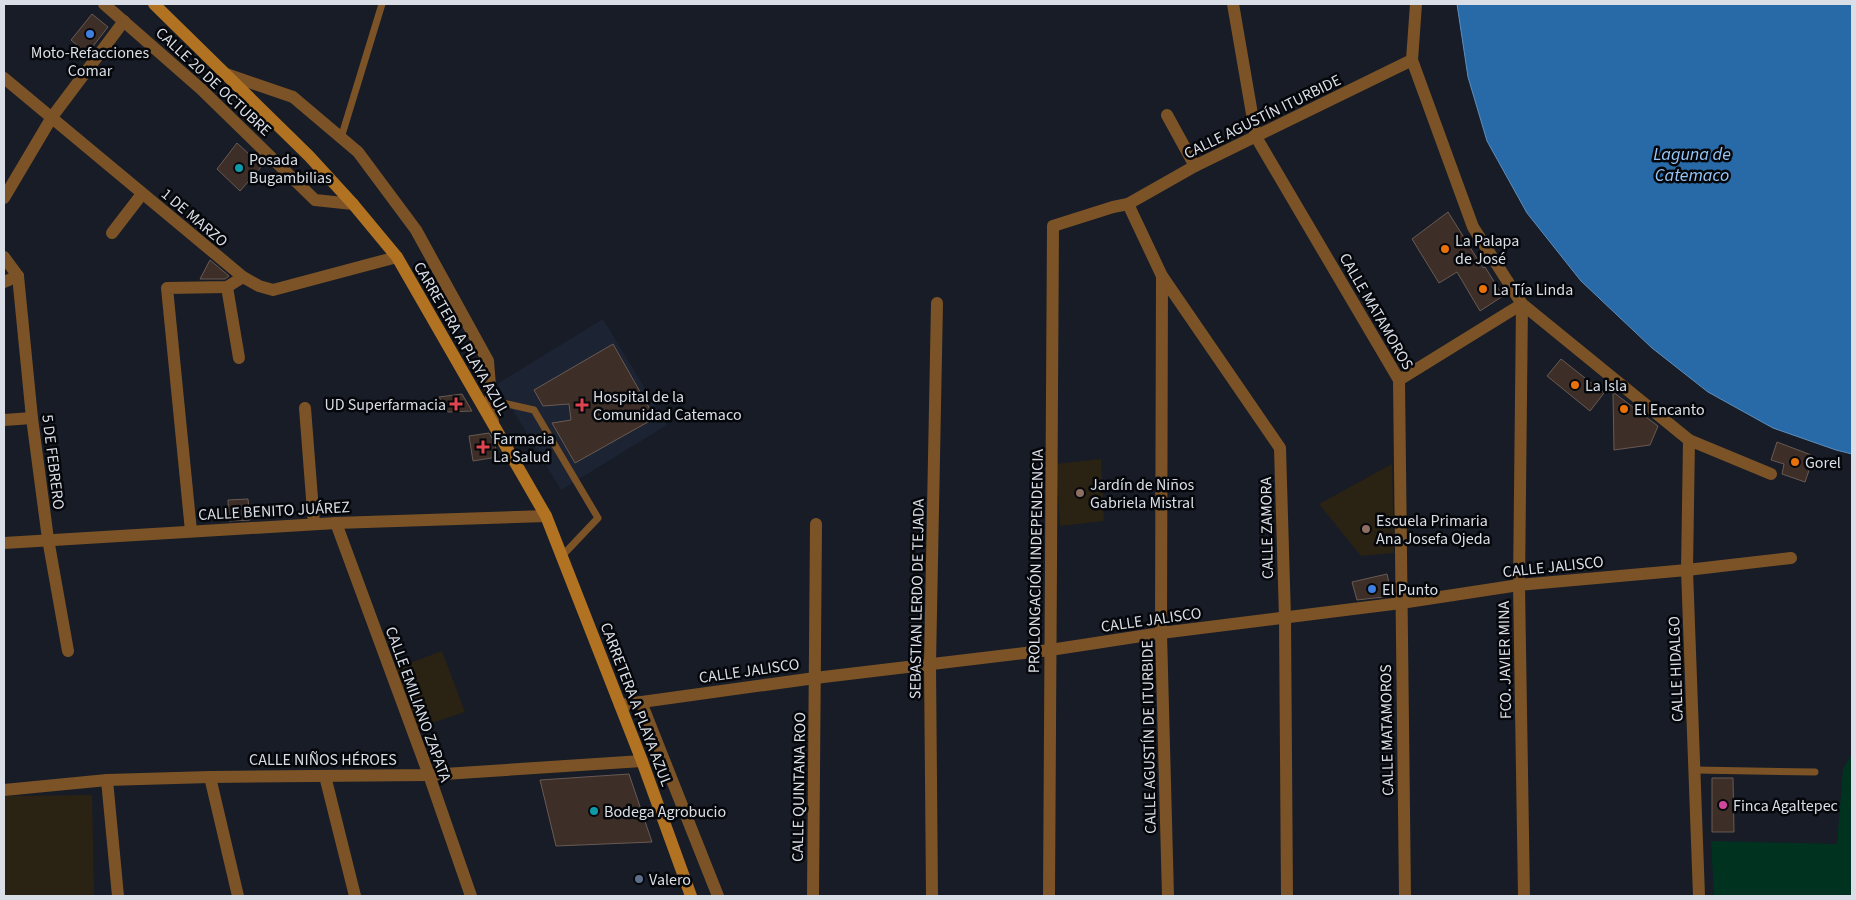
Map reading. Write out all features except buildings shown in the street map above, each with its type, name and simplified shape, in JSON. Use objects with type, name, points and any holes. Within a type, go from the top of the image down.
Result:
[{"type":"main road","name":"CARRETERA A PLAYA AZUL","points":[[154,4],[309,156],[353,204],[397,257],[485,401],[493,424],[546,516],[642,761],[691,896]]},
{"type":"street","name":"CALLE 20 DE OCTUBRE","points":[[104,4],[201,89],[315,200],[353,204]]},
{"type":"street","name":"CALLE MATAMOROS","points":[[1233,4],[1256,137],[1399,380],[1405,896]]},
{"type":"street","points":[[1416,4],[1412,60],[1473,227],[1522,304],[1689,440],[1771,474]]},
{"type":"street","points":[[4,198],[52,117],[124,21]]},
{"type":"street","name":"CALLE AGUSTÍN ITURBIDE","points":[[1053,226],[1113,206],[1128,204],[1195,166],[1412,60]]},
{"type":"street","points":[[226,74],[294,98],[358,152],[416,230],[488,361],[485,401]]},
{"type":"street","name":"1 DE MARZO","points":[[4,78],[243,277],[259,286],[273,290],[397,257]]},
{"type":"street","points":[[1167,115],[1195,166]]},
{"type":"street","points":[[112,233],[142,194]]},
{"type":"street","name":"CALLE ZAMORA","points":[[1128,204],[1162,276],[1280,448],[1285,618],[1287,896]]},
{"type":"street","name":"PROLONGACIÓN INDEPENDENCIA","points":[[1048,896],[1053,226]]},
{"type":"street","points":[[4,257],[18,276],[4,282]]},
{"type":"street","name":"5 DE FEBRERO","points":[[18,276],[32,418],[48,539],[68,651]]},
{"type":"street","name":"CALLE AGUSTÍN DE ITURBIDE","points":[[1162,276],[1161,633],[1168,896]]},
{"type":"street","points":[[191,531],[167,288],[227,287],[243,277]]},
{"type":"street","points":[[227,287],[239,358]]},
{"type":"street","name":"SEBASTIAN LERDO DE TEJADA","points":[[932,896],[930,664],[937,303]]},
{"type":"street","points":[[1399,380],[1522,304]]},
{"type":"street","name":"FCO. JAVIER MINA","points":[[1522,304],[1519,584],[1524,896]]},
{"type":"street","points":[[305,408],[314,524]]},
{"type":"street","points":[[4,420],[32,418]]},
{"type":"street","name":"CALLE HIDALGO","points":[[1689,440],[1687,570],[1699,896]]},
{"type":"street","name":"CALLE BENITO JUÁREZ","points":[[4,543],[314,524],[546,516]]},
{"type":"street","name":"CALLE EMILIANO ZAPATA","points":[[336,523],[429,775],[471,896]]},
{"type":"street","name":"CALLE QUINTANA ROO","points":[[813,896],[816,524]]},
{"type":"street","name":"CALLE JALISCO","points":[[620,705],[815,678],[1050,650],[1161,633],[1401,603],[1519,584],[1687,570],[1791,558]]},
{"type":"street","points":[[641,702],[718,896]]},
{"type":"street","name":"CALLE NIÑOS HÉROES","points":[[4,790],[107,780],[429,775],[642,761]]},
{"type":"street","points":[[325,776],[355,896]]},
{"type":"street","points":[[210,777],[238,896]]},
{"type":"street","points":[[107,780],[118,896]]},
{"type":"lane","points":[[341,138],[382,4]]},
{"type":"lane","points":[[485,401],[534,410],[598,518],[562,556]]},
{"type":"lane","points":[[1694,770],[1815,772]]},
{"type":"shaded area","name":"Hospital de la Comunidad Catemaco","points":[[603,319],[667,425],[561,490],[497,384]]},
{"type":"shaded area","name":"Jardín de Niños Gabriela Mistral","points":[[1101,459],[1104,521],[1060,526],[1056,464]]},
{"type":"shaded area","name":"Escuela Primaria Ana Josefa Ojeda","points":[[1392,464],[1394,553],[1361,556],[1319,504]]},
{"type":"shaded area","points":[[442,651],[465,712],[417,728],[394,669]]},
{"type":"shaded area","points":[[92,795],[94,896],[4,896],[4,796]]},
{"type":"green space","points":[[1852,754],[1852,896],[1714,896],[1711,841],[1837,844],[1843,769]]},
{"type":"water","name":"Laguna de Catemaco","points":[[1457,4],[1852,4],[1852,454],[1773,428],[1708,392],[1652,348],[1581,281],[1527,213],[1487,141],[1468,77]]},
{"type":"place","name":"Moto-Refacciones Comar","points":[[90,34]]},
{"type":"place","name":"Posada Bugambilias","points":[[239,168]]},
{"type":"place","name":"La Palapa de José","points":[[1445,249]]},
{"type":"place","name":"La Tía Linda","points":[[1483,289]]},
{"type":"place","name":"La Isla","points":[[1575,385]]},
{"type":"place","name":"UD Superfarmacia","points":[[456,404]]},
{"type":"place","name":"Hospital de la Comunidad Catemaco","points":[[582,405]]},
{"type":"place","name":"El Encanto","points":[[1624,409]]},
{"type":"place","name":"Farmacia La Salud","points":[[483,447]]},
{"type":"place","name":"Gorel","points":[[1795,462]]},
{"type":"place","name":"Jardín de Niños Gabriela Mistral","points":[[1080,493]]},
{"type":"place","name":"Escuela Primaria Ana Josefa Ojeda","points":[[1366,529]]},
{"type":"place","name":"El Punto","points":[[1372,589]]},
{"type":"place","name":"Finca Agaltepec","points":[[1723,805]]},
{"type":"place","name":"Bodega Agrobucio","points":[[594,811]]},
{"type":"place","name":"Valero","points":[[639,879]]}]
